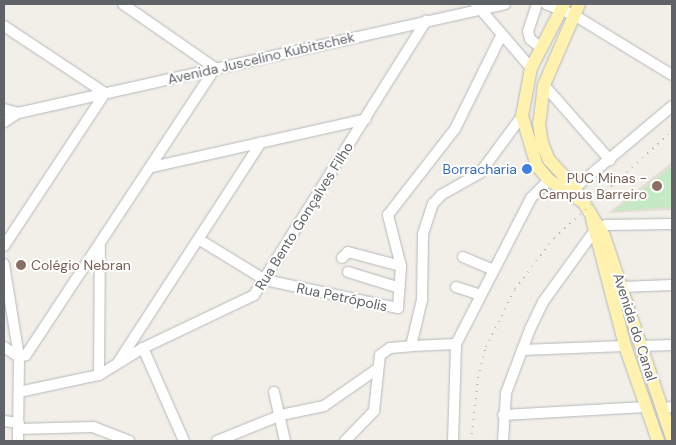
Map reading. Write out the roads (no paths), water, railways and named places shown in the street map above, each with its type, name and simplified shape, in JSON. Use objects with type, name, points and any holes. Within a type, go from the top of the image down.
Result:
[{"type":"main road","points":[[562,6],[531,68],[522,116],[530,151],[549,180],[571,191]]},
{"type":"main road","points":[[571,191],[557,171],[542,143],[539,124],[544,84],[576,9]]},
{"type":"main road","name":"Avenida do Canal","points":[[571,191],[583,202],[622,287],[642,346],[667,408],[672,438]]},
{"type":"main road","name":"Avenida do Canal","points":[[595,227],[625,346],[658,441]]},
{"type":"street","points":[[4,347],[19,357],[26,355],[100,247],[215,68],[124,4]]},
{"type":"street","name":"Avenida Juscelino Kubitschek","points":[[4,122],[18,113],[426,21],[477,6],[504,4]]},
{"type":"street","points":[[537,4],[528,31],[530,39],[540,47]]},
{"type":"street","points":[[546,4],[576,9],[672,75]]},
{"type":"street","points":[[477,6],[501,36],[531,68]]},
{"type":"street","name":"Rua Bento Gonçalves Filho","points":[[19,392],[99,375],[143,348],[254,296],[426,21]]},
{"type":"street","points":[[4,26],[105,93],[4,246]]},
{"type":"street","name":"Rua Petrópolis","points":[[200,240],[264,280],[398,308],[401,266],[388,215],[455,129],[501,36]]},
{"type":"street","points":[[544,84],[610,160]]},
{"type":"street","points":[[571,191],[672,106]]},
{"type":"street","name":"Avenida Juscelino Kubitschek","points":[[4,109],[18,113]]},
{"type":"street","points":[[411,346],[422,300],[423,234],[433,204],[441,195],[480,173],[522,116]]},
{"type":"street","points":[[152,167],[366,119]]},
{"type":"street","points":[[116,366],[200,240],[261,142]]},
{"type":"street","points":[[453,441],[456,344],[531,198],[549,180]]},
{"type":"street","points":[[503,441],[503,415],[522,350],[543,302],[595,227],[672,224]]},
{"type":"street","points":[[99,375],[100,247]]},
{"type":"street","points":[[342,258],[348,252],[401,266]]},
{"type":"street","points":[[463,257],[493,270]]},
{"type":"street","points":[[4,264],[19,357],[18,441]]},
{"type":"street","points":[[348,272],[400,288]]},
{"type":"street","points":[[622,287],[672,285]]},
{"type":"street","points":[[456,287],[481,295]]},
{"type":"street","points":[[344,441],[374,412],[379,388],[377,369],[384,351],[411,346],[456,344]]},
{"type":"street","points":[[642,346],[672,345]]},
{"type":"street","points":[[522,350],[625,346]]},
{"type":"street","points":[[143,348],[184,441]]},
{"type":"street","points":[[217,441],[281,415],[324,406],[377,369]]},
{"type":"street","points":[[274,392],[281,415],[285,441]]},
{"type":"street","points":[[503,415],[646,408]]},
{"type":"street","points":[[4,421],[18,426],[93,428],[128,441]]},
{"type":"railway","points":[[471,441],[478,378],[486,347],[515,289],[554,238],[672,131]]},
{"type":"place","name":"Borracharia","points":[[527,169]]},
{"type":"place","name":"PUC Minas - Campus Barreiro","points":[[657,186]]},
{"type":"place","name":"Colégio Nebran","points":[[21,265]]}]
